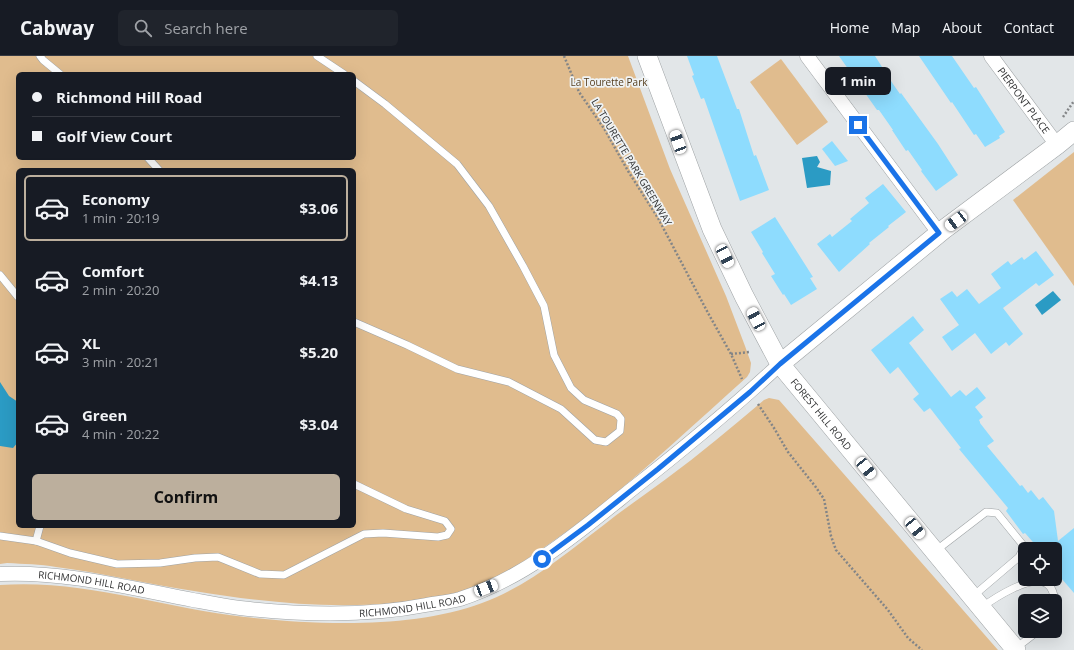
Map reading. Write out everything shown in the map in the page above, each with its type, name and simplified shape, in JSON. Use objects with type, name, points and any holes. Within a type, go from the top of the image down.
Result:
[{"type":"street","name":"FOREST HILL ROAD","points":[[647,56],[712,228],[744,296],[780,364],[1015,649]]},
{"type":"street","points":[[807,56],[939,233]]},
{"type":"street","name":"PIERPONT PLACE","points":[[991,56],[1057,145]]},
{"type":"street","name":"RICHMOND HILL ROAD","points":[[0,574],[39,574],[74,578],[234,607],[275,612],[318,614],[363,613],[412,608],[459,599],[500,583],[542,559],[588,525],[717,421],[780,364],[939,233],[1057,145],[1068,124]]},
{"type":"lane","points":[[40,56],[58,72]]},
{"type":"lane","points":[[317,56],[341,72]]},
{"type":"lane","points":[[356,82],[385,104],[457,164],[462,170],[488,206],[523,266],[544,306],[554,355],[571,388],[584,400],[617,414],[621,419],[620,431],[606,442],[595,440],[562,409],[509,382],[457,370],[407,344],[356,323]]},
{"type":"lane","points":[[150,160],[157,168]]},
{"type":"lane","points":[[0,275],[16,295]]},
{"type":"lane","points":[[0,536],[36,541],[70,553],[117,564],[160,563],[218,556],[260,574],[284,575],[364,534],[383,533],[438,537],[447,535],[451,529],[445,521],[406,509],[356,485]]},
{"type":"lane","points":[[934,552],[986,512],[997,513],[1023,545],[1022,551],[1019,557],[977,602]]},
{"type":"lane","points":[[36,541],[39,528]]},
{"type":"lane","points":[[977,602],[994,598],[1006,591],[1033,582],[1042,582],[1048,585],[1051,588],[1053,594]]},
{"type":"lane","points":[[1015,649],[1029,638]]},
{"type":"path","name":"LA TOURETTE PARK GREENWAY","points":[[564,56],[579,92],[605,130],[628,171],[658,218],[731,354],[744,382]]},
{"type":"path","points":[[1068,124],[1074,101]]},
{"type":"path","points":[[731,354],[750,352]]},
{"type":"path","points":[[760,408],[788,452],[824,499],[831,536],[836,550],[888,610],[908,638],[922,650]]},
{"type":"green space","name":"La Tourette Park","points":[[0,56],[628,56],[670,169],[726,296],[751,363],[750,372],[747,377],[626,485],[575,525],[506,572],[469,590],[427,599],[370,605],[319,605],[269,601],[194,591],[50,566],[7,563],[0,564]]},
{"type":"green space","points":[[781,59],[828,122],[797,145],[750,82]]},
{"type":"green space","points":[[1074,152],[1074,286],[1013,200]]},
{"type":"green space","points":[[769,398],[779,400],[998,650],[0,650],[0,585],[31,584],[62,586],[123,595],[214,613],[303,622],[365,623],[395,621],[455,611],[482,603],[516,588],[546,568],[679,470],[764,400]]},
{"type":"water","points":[[817,156],[820,162],[817,167],[831,171],[830,185],[807,188],[802,158]]},
{"type":"water","points":[[1053,291],[1061,300],[1042,315],[1035,305]]},
{"type":"water","points":[[0,382],[9,396],[16,401],[16,444],[13,448],[0,446]]},
{"type":"building","points":[[687,56],[717,56],[737,109],[739,109],[754,156],[756,155],[769,190],[740,201],[704,98],[701,99],[692,76],[694,75]]},
{"type":"building","points":[[839,56],[875,56],[900,94],[901,93],[938,144],[958,175],[936,191]]},
{"type":"building","points":[[919,56],[952,56],[974,88],[976,87],[1005,132],[999,136],[1000,138],[985,147],[976,134],[974,135]]},
{"type":"building","points":[[832,141],[848,161],[835,166],[822,149]]},
{"type":"building","points":[[883,184],[906,212],[869,243],[870,244],[839,272],[817,244],[830,234],[832,237],[852,221],[850,219],[869,203],[865,198]]},
{"type":"building","points":[[775,217],[813,277],[810,278],[817,289],[791,305],[771,276],[775,274],[751,232]]},
{"type":"building","points":[[1036,251],[1054,275],[1039,286],[1036,283],[1003,308],[1023,334],[1009,346],[1006,342],[991,354],[975,333],[952,351],[942,337],[959,325],[940,299],[952,291],[957,297],[967,289],[979,304],[1001,288],[991,274],[1008,261],[1011,265],[1022,257],[1024,260]]},
{"type":"building","points":[[913,316],[924,330],[909,343],[951,397],[960,390],[966,396],[977,387],[986,398],[975,407],[983,417],[979,420],[994,441],[987,446],[1020,486],[1022,485],[1028,493],[1031,490],[1039,500],[1043,497],[1054,511],[1058,541],[1074,528],[1074,593],[1062,579],[1062,542],[1033,542],[1025,533],[1023,534],[1006,511],[1008,508],[959,449],[961,448],[930,408],[924,412],[913,399],[919,394],[898,367],[890,374],[871,350]]},
{"type":"route","points":[[542,559],[588,525],[717,421],[780,364],[939,233],[858,125]]}]
